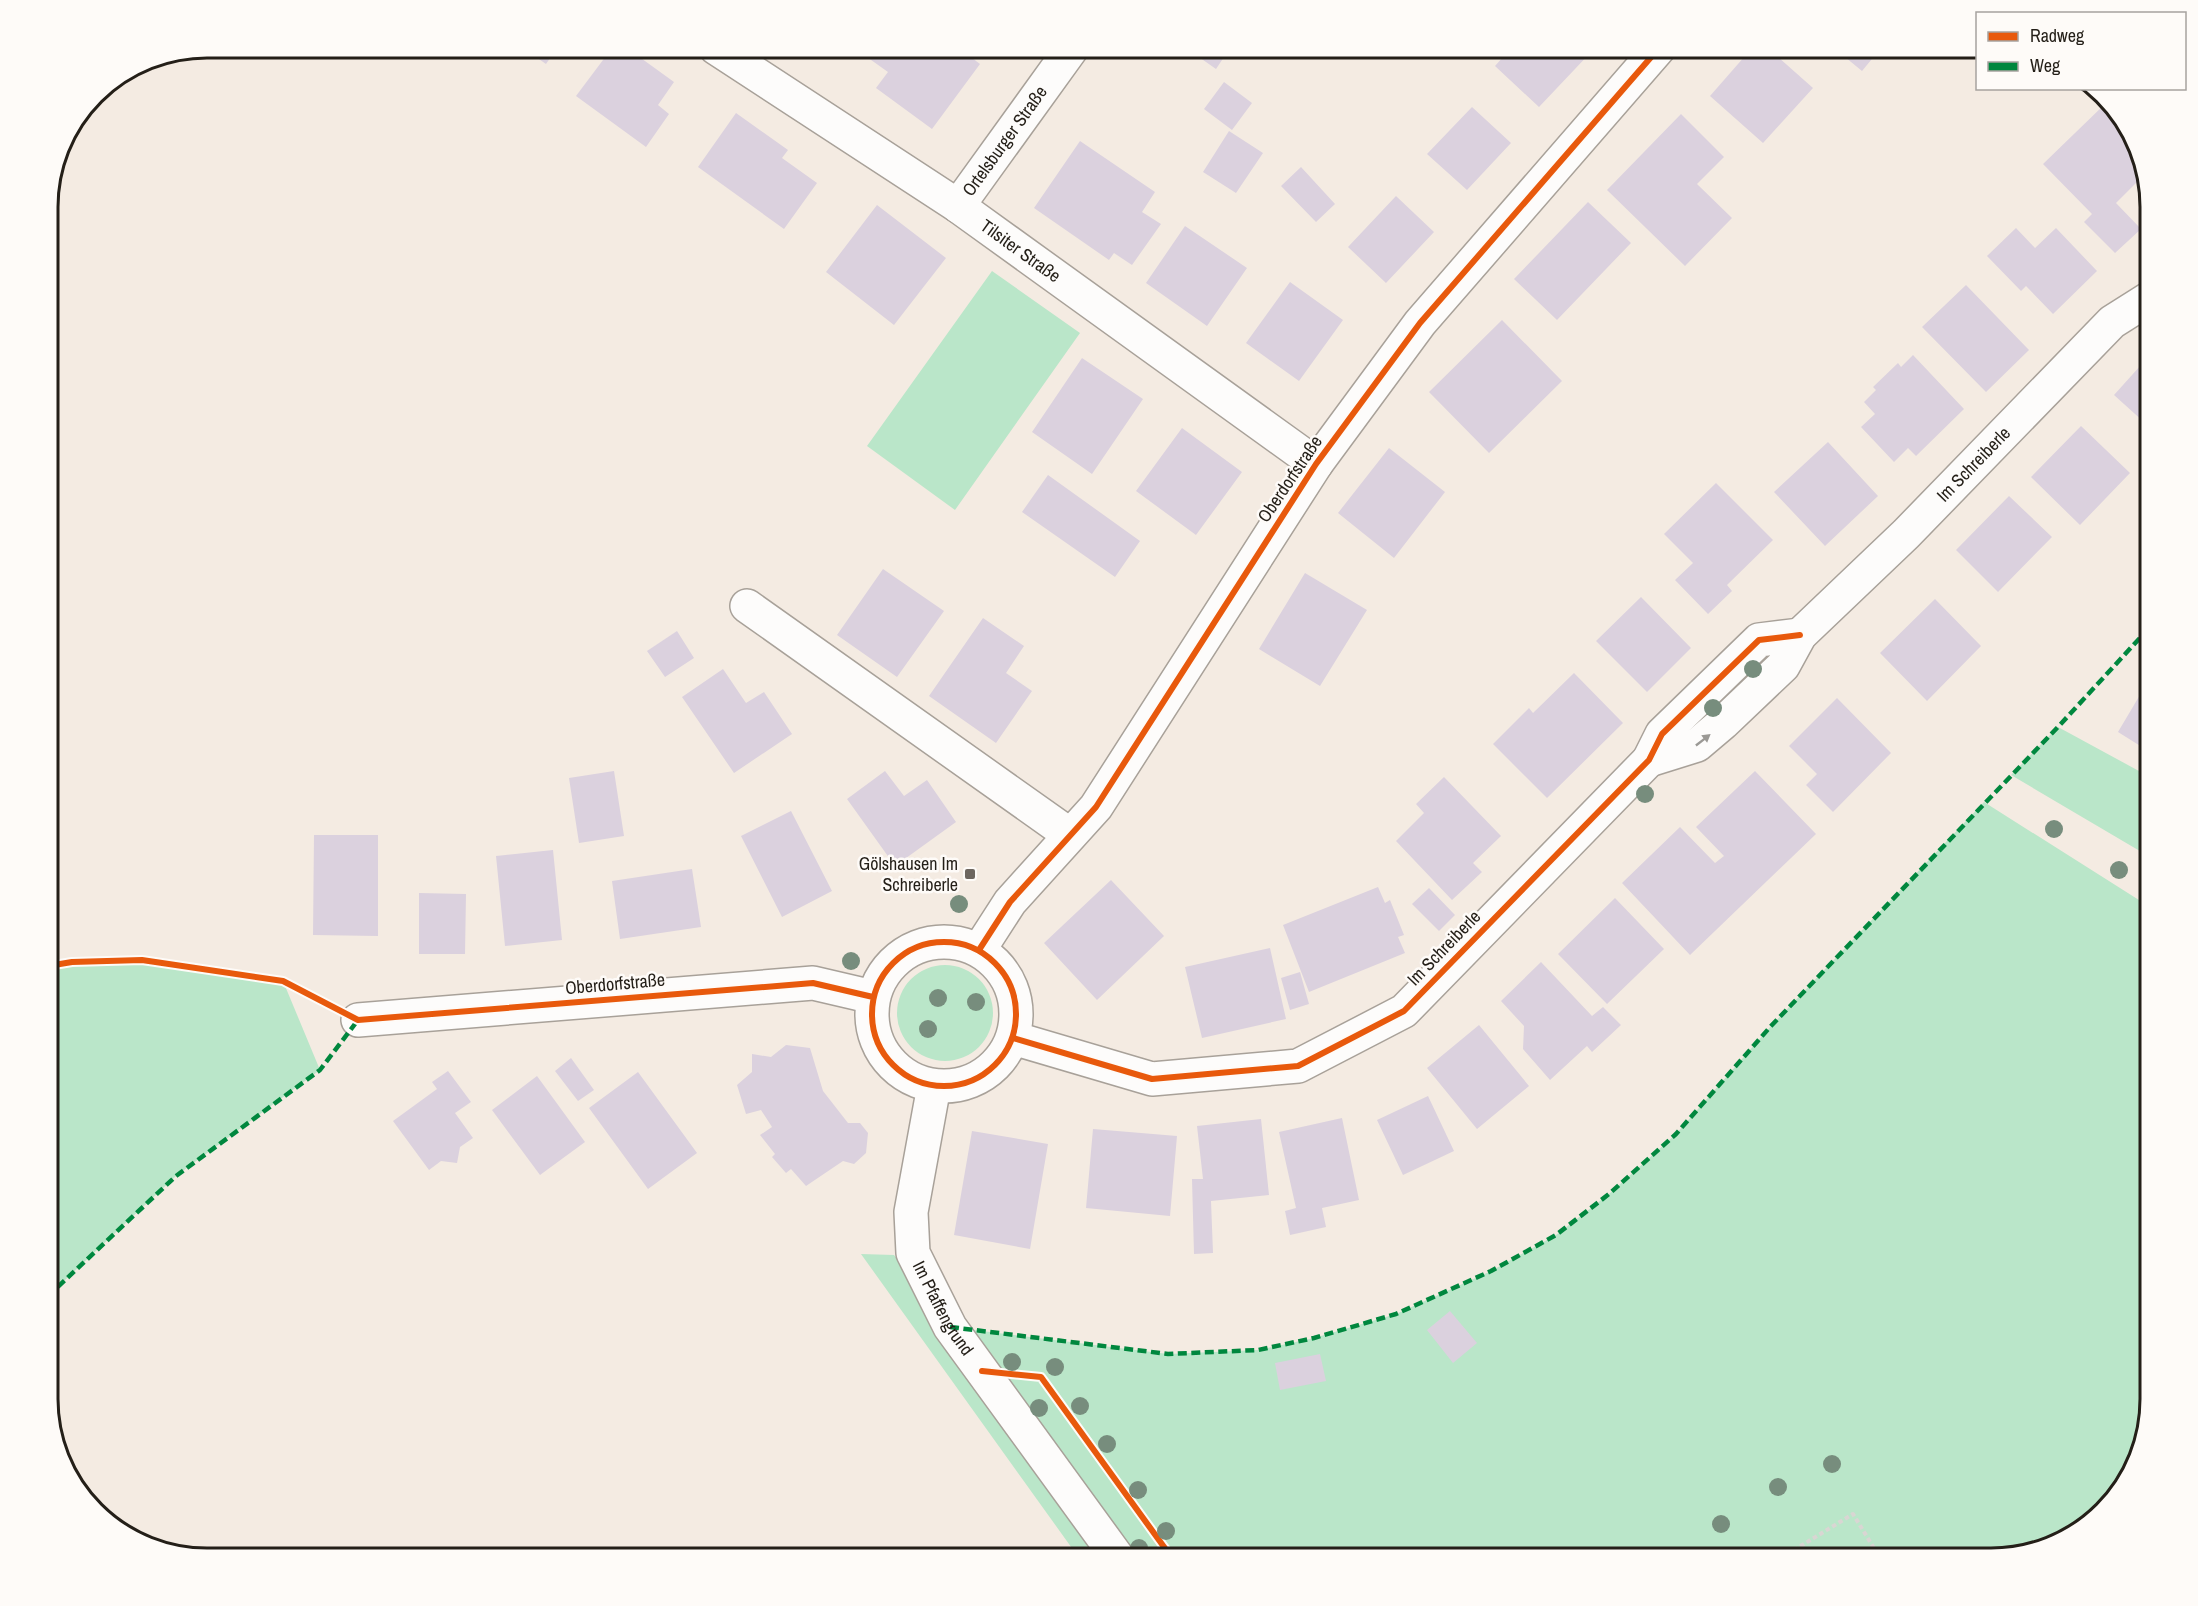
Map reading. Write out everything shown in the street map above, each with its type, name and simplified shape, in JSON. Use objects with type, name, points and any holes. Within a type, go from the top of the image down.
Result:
[{"type":"street","name":"Tilsiter Straße","points":[[731,58],[958,206],[1316,464]]},
{"type":"street","name":"Ortelsburger Straße","points":[[958,206],[1065,58]]},
{"type":"street","name":"Oberdorfstraße","points":[[980,950],[1010,902],[1096,807],[1316,464],[1420,323],[1650,58]]},
{"type":"street","name":"Im Schreiberle","points":[[1013,1038],[1152,1079],[1298,1066],[1404,1011],[1649,760],[1662,734],[1759,640],[1800,635],[1906,534],[2112,322],[2140,304]]},
{"type":"street","points":[[747,606],[1070,835]]},
{"type":"street","points":[[942,941],[961,943],[980,950],[1004,973],[1012,988],[1016,1004],[1017,1022],[1013,1038],[1006,1053],[995,1066],[982,1076],[967,1083],[934,1086],[917,1082],[889,1062],[880,1047],[871,1014],[873,997],[880,979],[891,963],[906,951],[924,944],[942,941]]},
{"type":"street","name":"Oberdorfstraße","points":[[358,1020],[813,983],[873,997]]},
{"type":"street","name":"Im Pfaffengrund","points":[[934,1086],[911,1212],[913,1253],[950,1327],[1111,1548]]},
{"type":"path","points":[[1797,1548],[1853,1514],[1874,1548]]},
{"type":"green space","points":[[992,271],[1080,333],[955,510],[867,446]]},
{"type":"green space","points":[[2058,727],[2140,772],[2140,851],[2011,775]]},
{"type":"green space","points":[[1984,802],[2140,901],[2140,1399],[2137,1428],[2124,1464],[2109,1489],[2081,1517],[2056,1532],[2020,1545],[1991,1548],[1072,1548],[861,1254],[894,1255],[950,1327],[1168,1354],[1258,1350],[1314,1338],[1396,1314],[1491,1271],[1556,1235],[1609,1194],[1676,1134],[1771,1026]]},
{"type":"green space","points":[[142,960],[283,981],[320,1070],[176,1176],[59,1286],[59,964]]},
{"type":"green space","points":[[945,965],[963,969],[979,979],[989,995],[993,1013],[989,1031],[979,1047],[963,1057],[945,1061],[927,1057],[911,1047],[901,1031],[897,1013],[901,995],[911,979],[927,969]]},
{"type":"building","points":[[537,58],[550,58],[546,64]]},
{"type":"building","points":[[604,58],[641,58],[674,82],[658,105],[669,114],[646,147],[576,96]]},
{"type":"building","points":[[868,58],[972,58],[980,64],[932,129],[876,88],[888,72]]},
{"type":"building","points":[[1200,58],[1223,58],[1216,69]]},
{"type":"building","points":[[1502,58],[1585,58],[1539,107],[1495,66]]},
{"type":"building","points":[[1743,58],[1779,58],[1813,88],[1763,143],[1710,96]]},
{"type":"building","points":[[1846,58],[1873,58],[1862,71]]},
{"type":"building","points":[[1224,82],[1252,103],[1232,130],[1204,109]]},
{"type":"building","points":[[1472,107],[1511,143],[1467,190],[1427,154]]},
{"type":"building","points":[[2101,108],[2120,133],[2137,178],[2137,182],[2116,203],[2140,230],[2115,253],[2084,222],[2092,214],[2043,164]]},
{"type":"building","points":[[736,113],[788,150],[782,158],[817,183],[784,229],[698,167]]},
{"type":"building","points":[[1681,114],[1724,157],[1697,184],[1732,218],[1685,266],[1607,190]]},
{"type":"building","points":[[1229,131],[1263,153],[1236,193],[1203,172]]},
{"type":"building","points":[[1080,141],[1155,192],[1142,212],[1161,224],[1132,265],[1114,253],[1109,260],[1034,208]]},
{"type":"building","points":[[1301,167],[1335,204],[1316,222],[1281,186]]},
{"type":"building","points":[[1396,196],[1434,232],[1386,283],[1348,247]]},
{"type":"building","points":[[1588,202],[1631,243],[1557,320],[1514,279]]},
{"type":"building","points":[[877,205],[946,258],[894,325],[826,272]]},
{"type":"building","points":[[1185,226],[1247,268],[1207,326],[1146,283]]},
{"type":"building","points":[[2016,228],[2035,248],[2056,228],[2097,271],[2053,314],[2026,286],[2021,291],[1987,256]]},
{"type":"building","points":[[1290,282],[1343,320],[1299,381],[1246,343]]},
{"type":"building","points":[[1966,285],[2029,350],[1986,392],[1922,327]]},
{"type":"building","points":[[1502,320],[1562,381],[1489,453],[1429,392]]},
{"type":"building","points":[[1913,355],[1964,409],[1916,456],[1908,448],[1894,462],[1861,427],[1875,414],[1864,402],[1876,390],[1873,387],[1898,363],[1901,367]]},
{"type":"building","points":[[1082,358],[1143,399],[1092,474],[1032,432]]},
{"type":"building","points":[[2140,366],[2140,418],[2114,395]]},
{"type":"building","points":[[2081,426],[2130,473],[2080,525],[2031,477]]},
{"type":"building","points":[[1182,428],[1242,472],[1196,535],[1136,491]]},
{"type":"building","points":[[1828,442],[1878,496],[1825,546],[1774,492]]},
{"type":"building","points":[[1389,448],[1445,492],[1394,558],[1338,513]]},
{"type":"building","points":[[1048,475],[1140,541],[1115,577],[1022,512]]},
{"type":"building","points":[[1716,483],[1773,540],[1727,585],[1732,591],[1708,614],[1675,580],[1693,563],[1664,534]]},
{"type":"building","points":[[2009,496],[2052,537],[1998,592],[1956,550]]},
{"type":"building","points":[[883,569],[944,611],[897,677],[837,635]]},
{"type":"building","points":[[1305,573],[1367,610],[1320,686],[1259,649]]},
{"type":"building","points":[[1641,597],[1691,648],[1647,692],[1596,641]]},
{"type":"building","points":[[1935,599],[1981,646],[1927,701],[1880,653]]},
{"type":"building","points":[[983,618],[1024,646],[1006,673],[1032,691],[996,743],[929,696]]},
{"type":"building","points":[[677,631],[694,658],[665,677],[647,651]]},
{"type":"building","points":[[723,669],[746,703],[764,692],[792,734],[734,773],[682,697]]},
{"type":"building","points":[[1574,673],[1623,723],[1547,798],[1493,744],[1529,708],[1533,713]]},
{"type":"building","points":[[2140,695],[2140,746],[2118,732]]},
{"type":"building","points":[[1837,698],[1891,753],[1833,812],[1806,785],[1817,774],[1789,746]]},
{"type":"building","points":[[614,771],[624,836],[579,843],[569,778]]},
{"type":"building","points":[[885,771],[904,796],[927,780],[956,822],[895,866],[847,799]]},
{"type":"building","points":[[1755,771],[1816,834],[1690,955],[1622,883],[1680,827],[1715,863],[1724,856],[1696,827]]},
{"type":"building","points":[[1444,777],[1501,836],[1473,863],[1482,872],[1452,900],[1396,841],[1424,813],[1416,804]]},
{"type":"building","points":[[791,811],[832,891],[782,917],[741,836]]},
{"type":"building","points":[[314,835],[378,835],[378,936],[313,935]]},
{"type":"building","points":[[553,850],[562,940],[505,946],[496,856]]},
{"type":"building","points":[[692,869],[701,927],[620,939],[612,881]]},
{"type":"building","points":[[1111,880],[1164,936],[1097,1000],[1044,943]]},
{"type":"building","points":[[1378,887],[1385,903],[1390,900],[1404,935],[1398,937],[1405,953],[1309,992],[1283,925]]},
{"type":"building","points":[[1429,888],[1455,915],[1439,931],[1412,904]]},
{"type":"building","points":[[419,893],[466,894],[465,954],[419,954]]},
{"type":"building","points":[[1615,898],[1664,949],[1607,1004],[1558,954]]},
{"type":"building","points":[[1270,948],[1286,1019],[1202,1038],[1185,967]]},
{"type":"building","points":[[1541,962],[1592,1016],[1603,1007],[1621,1025],[1592,1052],[1587,1046],[1550,1080],[1523,1049],[1524,1026],[1501,1001]]},
{"type":"building","points":[[1300,972],[1309,1004],[1290,1010],[1281,978]]},
{"type":"building","points":[[1479,1025],[1529,1086],[1477,1129],[1427,1068]]},
{"type":"building","points":[[786,1045],[810,1048],[823,1091],[848,1123],[860,1123],[868,1133],[866,1153],[854,1164],[843,1161],[806,1186],[791,1169],[786,1173],[772,1157],[775,1154],[760,1135],[772,1127],[761,1110],[746,1114],[737,1085],[752,1072],[752,1054],[771,1057]]},
{"type":"building","points":[[571,1058],[594,1090],[578,1101],[555,1071]]},
{"type":"building","points":[[448,1071],[471,1102],[455,1113],[473,1138],[460,1147],[457,1163],[441,1161],[429,1170],[393,1121],[437,1089],[432,1082]]},
{"type":"building","points":[[638,1072],[697,1153],[648,1189],[589,1108]]},
{"type":"building","points":[[537,1076],[585,1142],[540,1175],[492,1110]]},
{"type":"building","points":[[1428,1096],[1454,1151],[1403,1175],[1377,1120]]},
{"type":"building","points":[[1342,1118],[1359,1200],[1322,1208],[1326,1227],[1290,1235],[1285,1211],[1296,1208],[1279,1132]]},
{"type":"building","points":[[1261,1119],[1269,1195],[1211,1201],[1213,1253],[1194,1254],[1192,1179],[1203,1179],[1197,1126]]},
{"type":"building","points":[[1093,1129],[1177,1136],[1170,1216],[1086,1208]]},
{"type":"building","points":[[972,1131],[1048,1144],[1030,1249],[954,1235]]},
{"type":"building","points":[[1450,1311],[1477,1343],[1453,1363],[1427,1330]]},
{"type":"building","points":[[1320,1354],[1326,1381],[1280,1390],[1275,1363]]},
{"type":"marked path","points":[[950,1327],[1168,1354],[1258,1350],[1314,1338],[1396,1314],[1491,1271],[1556,1235],[1609,1194],[1676,1134],[1771,1026],[2058,727],[2140,638]]},
{"type":"marked path","points":[[59,1286],[176,1176],[320,1070],[358,1020],[355,1019]]},
{"type":"cycle path","points":[[979,950],[1010,902],[1096,807],[1316,464],[1420,323],[1650,58]]},
{"type":"cycle path","points":[[1013,1038],[1152,1079],[1298,1066],[1404,1011],[1649,760],[1662,734],[1759,640],[1800,635]]},
{"type":"cycle path","points":[[944,942],[972,947],[995,963],[1011,986],[1016,1014],[1011,1042],[995,1065],[972,1081],[944,1086],[916,1081],[893,1065],[877,1042],[872,1014],[877,986],[893,963],[916,947],[944,942]]},
{"type":"cycle path","points":[[59,964],[142,960],[283,981],[358,1020],[813,983],[873,997]]},
{"type":"cycle path","points":[[982,1371],[1041,1377],[1165,1548]]},
{"type":"place","name":"Gölshausen Im Schreiberle","points":[[970,874]]}]
